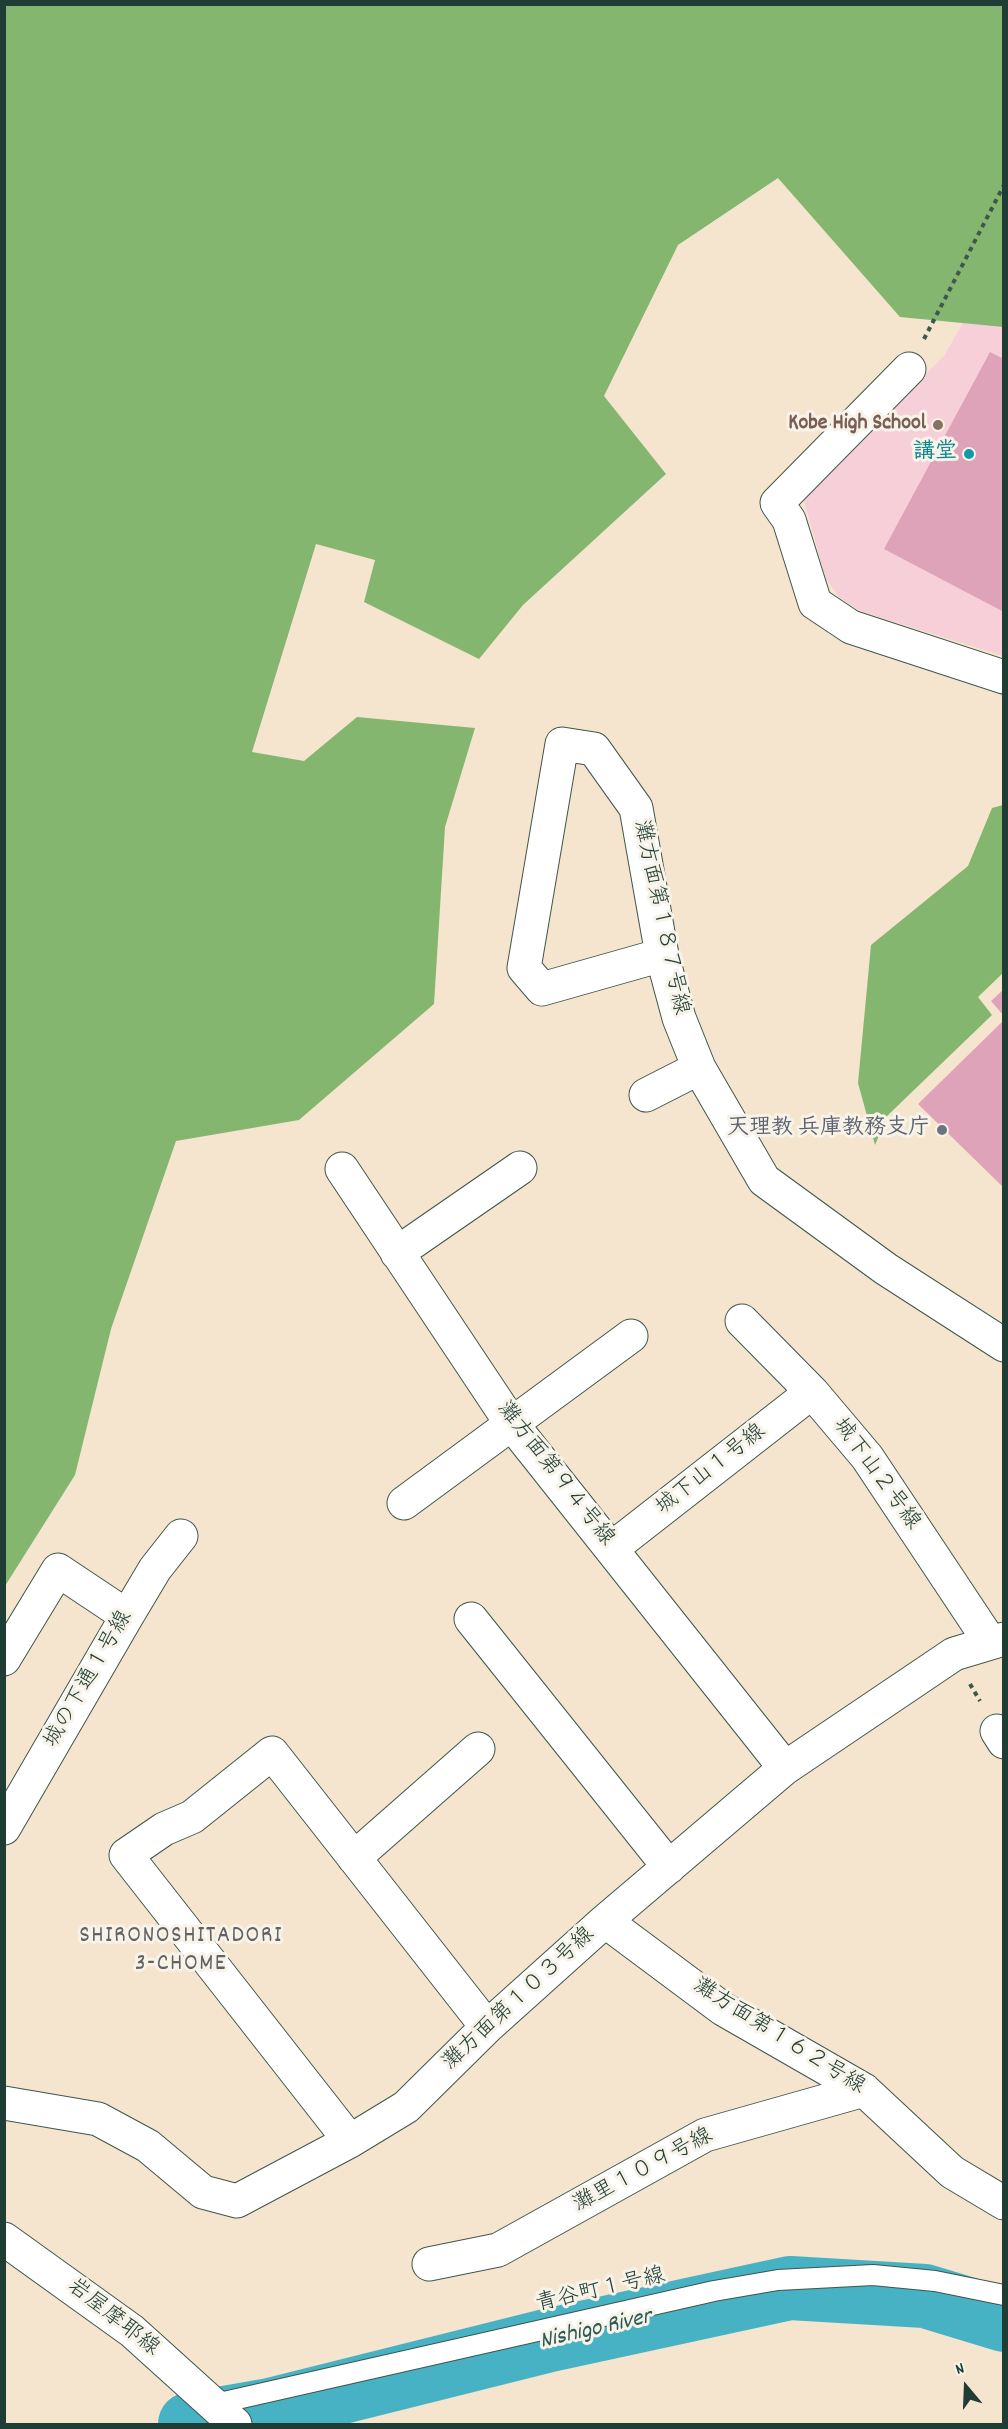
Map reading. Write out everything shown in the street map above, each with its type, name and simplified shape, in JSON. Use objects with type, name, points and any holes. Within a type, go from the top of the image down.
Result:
[{"type":"street","points":[[909,369],[777,503],[789,520],[815,603],[850,627],[1004,676]]},
{"type":"street","name":"灘方面第１８７号線","points":[[662,955],[542,989],[524,968],[562,744],[594,748],[636,808],[662,955],[679,1018],[699,1068],[764,1180],[886,1269],[1004,1346]]},
{"type":"street","points":[[646,1095],[699,1068]]},
{"type":"street","points":[[397,1253],[520,1168]]},
{"type":"street","name":"灘方面第９４号線","points":[[342,1169],[511,1423],[785,1768]]},
{"type":"street","name":"城下山２号線","points":[[742,1321],[812,1392],[867,1457],[997,1641]]},
{"type":"street","points":[[404,1503],[631,1336]]},
{"type":"street","name":"城下山１号線","points":[[611,1549],[812,1392]]},
{"type":"street","name":"城の下通１号線","points":[[4,1828],[155,1569],[181,1536]]},
{"type":"street","points":[[4,1659],[58,1570],[127,1616]]},
{"type":"street","points":[[471,1619],[669,1867]]},
{"type":"street","name":"灘方面第１０３号線","points":[[4,2103],[98,2119],[148,2146],[203,2192],[237,2200],[350,2141],[406,2106],[487,2027],[605,1921],[785,1768],[954,1654],[997,1641]]},
{"type":"street","points":[[354,1858],[478,1749]]},
{"type":"street","points":[[350,2141],[126,1855],[164,1828],[192,1817],[272,1753],[487,2027]]},
{"type":"street","name":"灘方面第１６２号線","points":[[605,1921],[723,2009],[864,2090],[952,2172],[1004,2203]]},
{"type":"street","name":"灘里１０９号線","points":[[429,2264],[498,2250],[705,2135],[864,2090]]},
{"type":"street","name":"岩屋摩耶線","points":[[4,2239],[132,2331],[225,2414]]},
{"type":"lane","name":"青谷町１号線","points":[[225,2414],[714,2291],[778,2280],[813,2276],[873,2275],[935,2281],[1004,2295]]},
{"type":"path","points":[[909,369],[1004,185]]},
{"type":"path","points":[[954,1654],[1000,1737]]},
{"type":"shaded area","name":"Kobe High School","points":[[1003,253],[1003,656],[860,611],[839,597],[826,579],[802,494],[944,356]]},
{"type":"green space","points":[[5,4],[1003,5],[1004,327],[900,317],[778,178],[678,245],[604,396],[666,474],[523,605],[479,659],[364,602],[375,560],[316,544],[252,752],[304,761],[357,717],[475,728],[445,827],[434,1004],[299,1120],[176,1141],[111,1329],[75,1475],[5,1586]]},
{"type":"green space","points":[[1003,805],[1003,973],[978,997],[992,1015],[887,1116],[875,1145],[858,1083],[871,945],[968,866],[992,808]]},
{"type":"building","name":"講堂","points":[[990,352],[1004,359],[1004,612],[884,549]]},
{"type":"building","points":[[1004,989],[1004,1016],[991,1001]]},
{"type":"building","points":[[1004,1020],[1004,1188],[918,1104]]},
{"type":"waterway","name":"Nishigo River","points":[[190,2424],[270,2410],[550,2340],[790,2288],[925,2296],[1004,2320]]},
{"type":"place","name":"Kobe High School","points":[[938,425]]},
{"type":"place","name":"講堂","points":[[969,454]]},
{"type":"place","name":"天理教 兵庫教務支庁","points":[[942,1130]]},
{"type":"district","name":"SHIRONOSHITADORI 3-CHOME","points":[[181,1952]]}]
